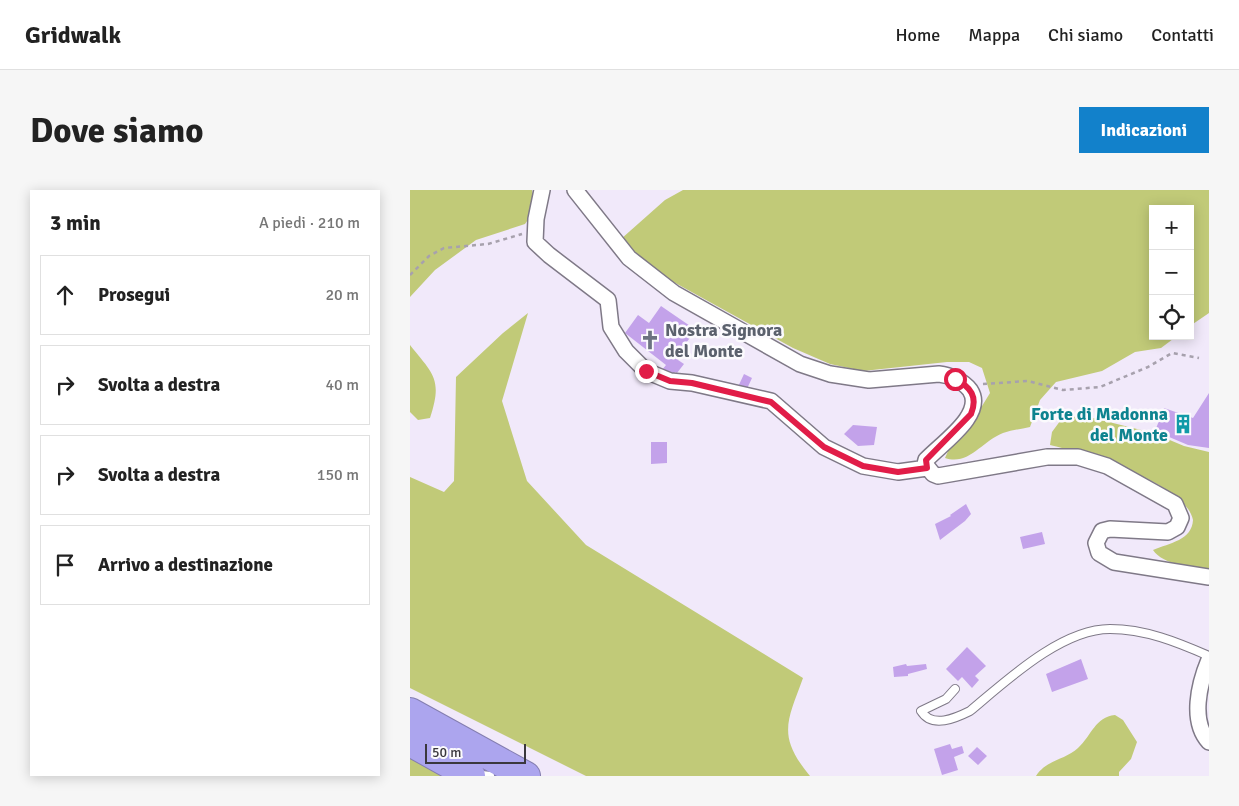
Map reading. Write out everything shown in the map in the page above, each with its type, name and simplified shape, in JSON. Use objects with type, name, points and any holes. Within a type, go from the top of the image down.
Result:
[{"type":"highway","points":[[410,712],[526,776]]},
{"type":"highway","points":[[410,742],[475,775]]},
{"type":"street","points":[[542,190],[535,242],[549,256],[608,300],[611,327],[626,351],[646,371],[670,381],[692,383],[771,402],[824,447],[863,466],[898,472],[927,468],[938,476],[1047,456],[1078,457],[1107,466],[1175,504],[1181,518],[1177,527],[1168,532],[1110,529],[1102,531],[1096,543],[1098,553],[1114,562],[1209,578]]},
{"type":"street","points":[[575,190],[622,250],[636,264],[674,293],[800,364],[830,374],[869,380],[939,374],[948,375],[966,385],[974,396],[975,404],[971,414],[926,460],[927,468]]},
{"type":"street","points":[[1209,660],[1201,680],[1198,705],[1204,736],[1209,742]]},
{"type":"lane","points":[[955,689],[946,699],[921,711],[933,721],[958,717],[970,711],[1040,656],[1075,637],[1093,631],[1110,629],[1151,634],[1209,656]]},
{"type":"path","points":[[410,275],[429,256],[444,248],[488,244],[530,232],[536,226]]},
{"type":"path","points":[[966,385],[1028,381],[1062,390],[1100,387],[1148,367],[1172,353],[1199,358]]},
{"type":"green space","points":[[410,190],[532,190],[532,212],[525,224],[476,240],[435,270],[410,297]]},
{"type":"green space","points":[[683,190],[1209,190],[1209,313],[1194,323],[1194,205],[1149,205],[1149,340],[1172,340],[1161,348],[1135,352],[1102,371],[1056,382],[1040,400],[1030,427],[1003,433],[968,456],[954,460],[945,458],[949,449],[963,437],[990,393],[982,368],[969,362],[947,362],[863,371],[830,364],[793,348],[659,274],[621,239],[665,200]]},
{"type":"green space","points":[[528,313],[502,401],[527,481],[586,545],[803,678],[789,718],[788,729],[793,750],[810,776],[586,776],[410,688],[410,477],[444,492],[454,481],[456,377],[503,333]]},
{"type":"green space","points":[[410,345],[430,371],[435,385],[436,394],[430,418],[418,420],[410,412]]},
{"type":"green space","points":[[1085,416],[1153,433],[1184,446],[1209,452],[1209,570],[1171,562],[1153,550],[1179,540],[1192,527],[1193,520],[1186,506],[1172,494],[1154,482],[1108,462],[1050,445],[1052,432],[1063,417]]},
{"type":"green space","points":[[1115,715],[1123,720],[1137,742],[1131,759],[1119,772],[1119,776],[1036,776],[1050,763],[1078,748],[1094,727],[1103,719]]},
{"type":"green space","points":[[410,756],[448,776],[410,776]]},
{"type":"building","points":[[661,306],[696,330],[679,352],[682,354],[678,360],[684,364],[673,375],[662,370],[666,365],[625,333],[638,315],[649,323]]},
{"type":"building","points":[[744,374],[752,378],[745,393],[737,389]]},
{"type":"building","name":"Forte di Madonna del Monte","points":[[1209,393],[1209,448],[1188,445],[1155,431],[1164,408],[1193,418]]},
{"type":"building","points":[[853,425],[877,427],[874,445],[858,446],[844,434]]},
{"type":"building","points":[[651,442],[667,442],[667,463],[651,464]]},
{"type":"building","points":[[966,504],[971,514],[965,521],[940,540],[935,524],[951,516]]},
{"type":"building","points":[[1042,532],[1045,544],[1023,549],[1020,537]]},
{"type":"building","points":[[967,647],[986,666],[975,676],[979,680],[972,688],[962,677],[958,681],[946,669]]},
{"type":"building","points":[[1081,659],[1088,679],[1052,692],[1046,674]]},
{"type":"building","points":[[906,664],[907,666],[926,664],[927,669],[908,674],[908,676],[894,677],[893,667]]},
{"type":"building","points":[[950,744],[952,749],[962,746],[964,753],[954,757],[958,770],[942,775],[934,749]]},
{"type":"building","points":[[977,747],[987,756],[978,765],[968,756]]},
{"type":"place","name":"Nostra Signora del Monte","points":[[650,340]]},
{"type":"place","name":"Forte di Madonna del Monte","points":[[1183,424]]},
{"type":"route","points":[[646,371],[670,381],[692,383],[771,402],[824,447],[863,466],[898,472],[927,468],[926,460],[971,414],[975,404],[974,396],[966,385],[955,379]]}]
